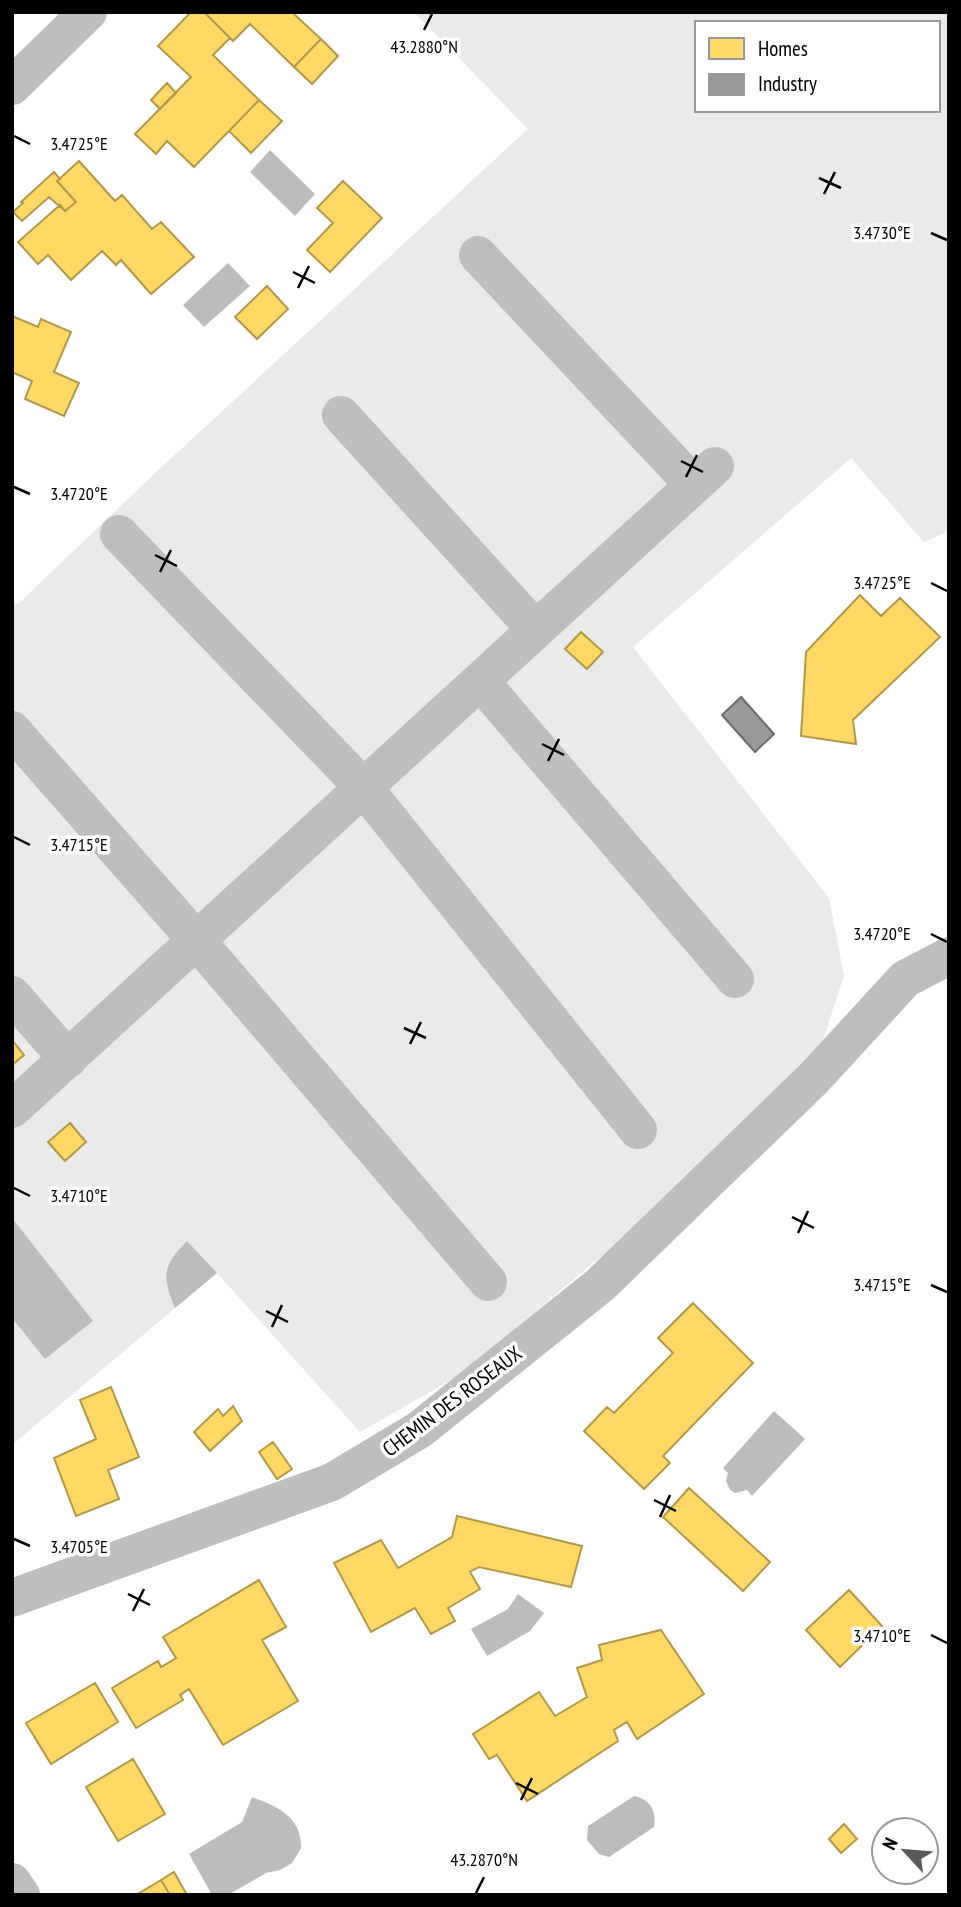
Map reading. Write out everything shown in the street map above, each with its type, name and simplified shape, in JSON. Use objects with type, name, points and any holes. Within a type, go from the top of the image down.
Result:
[{"type":"street","points":[[12,86],[88,12]]},
{"type":"street","points":[[12,1110],[704,476],[478,255]]},
{"type":"street","points":[[341,415],[536,630]]},
{"type":"street","points":[[119,534],[364,788],[638,1130]]},
{"type":"street","points":[[480,681],[735,979]]},
{"type":"street","points":[[12,730],[197,941],[488,1282]]},
{"type":"street","name":"CHEMIN DES ROSEAUX","points":[[12,1598],[332,1482],[419,1430],[600,1285],[814,1078],[905,979],[949,956]]},
{"type":"street","points":[[12,995],[68,1059]]},
{"type":"street","points":[[12,1882],[21,1895]]},
{"type":"shaded area","points":[[414,12],[949,12],[949,531],[924,542],[851,458],[633,647],[829,898],[844,976],[818,1055],[638,1226],[458,1376],[360,1432],[217,1273],[12,1445],[12,602],[18,604],[152,476],[528,129]]},
{"type":"shaded area","points":[[270,150],[315,194],[295,216],[250,172]]},
{"type":"shaded area","points":[[228,263],[250,286],[204,327],[183,305]]},
{"type":"shaded area","points":[[12,1218],[93,1321],[45,1359],[12,1318]]},
{"type":"shaded area","points":[[187,1241],[217,1273],[175,1308],[166,1280],[167,1272],[173,1258]]},
{"type":"shaded area","points":[[774,1411],[805,1439],[752,1496],[747,1490],[735,1493],[730,1490],[726,1481],[728,1473],[723,1468]]},
{"type":"shaded area","points":[[518,1594],[544,1613],[530,1631],[487,1656],[471,1629],[508,1609]]},
{"type":"shaded area","points":[[634,1796],[651,1807],[654,1827],[609,1857],[599,1854],[587,1840],[588,1826]]},
{"type":"shaded area","points":[[252,1797],[279,1809],[293,1821],[300,1837],[301,1848],[292,1863],[280,1870],[266,1873],[228,1895],[212,1895],[189,1854],[242,1822]]},
{"type":"building: Homes","points":[[191,12],[204,12],[230,38],[213,55],[259,100],[194,167],[167,141],[156,154],[135,134],[191,77],[158,46]]},
{"type":"building: Homes","points":[[204,12],[295,12],[294,14],[321,39],[294,67],[250,24],[233,41]]},
{"type":"building: Homes","points":[[321,39],[338,56],[312,84],[294,67]]},
{"type":"building: Homes","points":[[167,83],[176,93],[160,109],[151,100]]},
{"type":"building: Homes","points":[[259,100],[282,121],[251,153],[229,131]]},
{"type":"building: Homes","points":[[79,161],[115,201],[122,195],[152,229],[161,222],[194,257],[151,294],[121,260],[116,265],[102,251],[71,280],[48,255],[38,264],[18,242],[60,205],[65,211],[76,202],[57,181]]},
{"type":"building: Homes","points":[[54,172],[60,179],[57,181],[76,202],[65,211],[49,197],[22,221],[13,212]]},
{"type":"building: Homes","points":[[343,181],[382,218],[330,272],[307,250],[333,223],[317,208]]},
{"type":"building: Homes","points":[[267,286],[288,309],[257,339],[235,317]]},
{"type":"building: Homes","points":[[12,316],[38,327],[41,319],[71,332],[54,372],[79,383],[64,416],[25,399],[32,381],[12,372]]},
{"type":"building: Homes","points":[[860,595],[881,616],[900,598],[940,637],[853,720],[856,744],[801,736],[806,652]]},
{"type":"building: Homes","points":[[581,632],[603,652],[587,669],[565,649]]},
{"type":"building: Homes","points":[[12,1040],[24,1055],[12,1065]]},
{"type":"building: Homes","points":[[70,1123],[86,1142],[65,1161],[48,1142]]},
{"type":"building: Homes","points":[[693,1303],[753,1363],[663,1456],[670,1463],[644,1489],[584,1431],[607,1407],[614,1413],[673,1353],[658,1338]]},
{"type":"building: Homes","points":[[111,1387],[139,1457],[108,1470],[119,1499],[76,1516],[54,1458],[96,1439],[80,1400]]},
{"type":"building: Homes","points":[[233,1406],[242,1421],[210,1451],[194,1432],[218,1409],[223,1416]]},
{"type":"building: Homes","points":[[273,1442],[292,1469],[277,1479],[259,1452]]},
{"type":"building: Homes","points":[[689,1488],[770,1562],[743,1591],[663,1517]]},
{"type":"building: Homes","points":[[457,1516],[582,1546],[571,1587],[479,1567],[470,1572],[480,1589],[448,1608],[455,1621],[431,1634],[415,1608],[371,1632],[334,1563],[381,1540],[398,1568],[452,1537]]},
{"type":"building: Homes","points":[[259,1580],[286,1627],[262,1640],[298,1701],[223,1745],[189,1689],[180,1695],[183,1700],[136,1728],[112,1688],[158,1661],[161,1667],[176,1658],[163,1637]]},
{"type":"building: Homes","points":[[849,1590],[882,1626],[840,1667],[806,1630]]},
{"type":"building: Homes","points":[[661,1630],[704,1694],[637,1739],[627,1722],[614,1730],[618,1741],[527,1801],[497,1755],[489,1759],[473,1734],[539,1692],[555,1716],[587,1697],[577,1668],[602,1660],[599,1645]]},
{"type":"building: Homes","points":[[95,1683],[118,1722],[51,1764],[26,1723]]},
{"type":"building: Homes","points":[[133,1759],[165,1814],[118,1841],[86,1787]]},
{"type":"building: Homes","points":[[844,1824],[857,1839],[841,1853],[829,1839]]},
{"type":"building: Homes","points":[[174,1872],[187,1895],[170,1895],[161,1880]]},
{"type":"building: Homes","points":[[161,1880],[170,1895],[136,1895]]},
{"type":"building: Industry","points":[[741,697],[774,734],[755,752],[722,715]]}]
